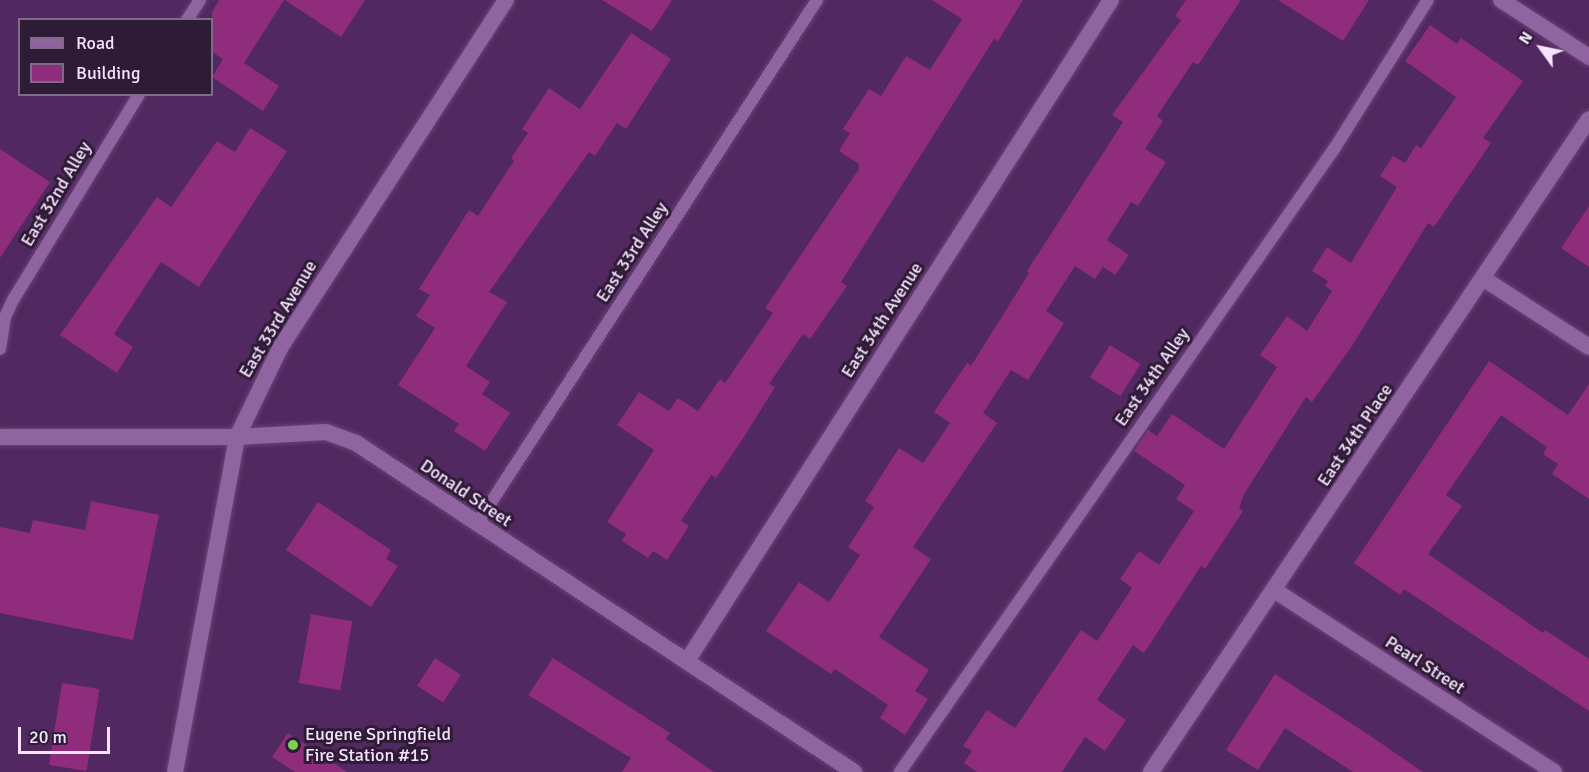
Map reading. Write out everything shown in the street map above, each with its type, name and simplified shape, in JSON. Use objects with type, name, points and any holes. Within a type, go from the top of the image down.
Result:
[{"type":"street","name":"East 33rd Avenue","points":[[175,772],[237,437],[280,348],[506,0]]},
{"type":"street","name":"East 34th Avenue","points":[[687,661],[1111,0]]},
{"type":"street","points":[[1501,0],[1589,57]]},
{"type":"street","name":"East 34th Place","points":[[1151,772],[1484,279],[1589,119]]},
{"type":"street","points":[[1484,279],[1589,347]]},
{"type":"street","name":"Donald Street","points":[[0,437],[237,437],[326,432],[346,439],[854,772]]},
{"type":"street","name":"Pearl Street","points":[[1274,590],[1554,772]]},
{"type":"lane","points":[[188,18],[200,0]]},
{"type":"lane","name":"East 33rd Alley","points":[[477,524],[817,0]]},
{"type":"lane","name":"East 34th Alley","points":[[900,772],[1334,149],[1428,0]]},
{"type":"lane","name":"East 32nd Alley","points":[[0,349],[5,317],[13,300],[138,96]]},
{"type":"building","points":[[219,0],[284,0],[244,63],[279,86],[263,111],[213,78],[223,59],[213,53],[212,12]]},
{"type":"building","points":[[285,0],[365,0],[341,37]]},
{"type":"building","points":[[602,0],[672,0],[652,31]]},
{"type":"building","points":[[932,0],[1023,0],[998,41],[994,39],[841,282],[847,286],[810,339],[803,334],[769,384],[775,387],[742,440],[716,478],[711,475],[681,521],[689,526],[667,560],[653,551],[648,558],[622,541],[626,534],[607,522],[654,450],[617,425],[639,392],[669,411],[678,398],[698,411],[720,379],[725,383],[773,313],[765,308],[859,169],[859,164],[839,151],[850,133],[843,129],[869,89],[881,96],[906,56],[930,70],[962,19]]},
{"type":"building","points":[[1186,0],[1241,0],[1198,65],[1193,62],[1157,116],[1163,121],[1145,149],[1166,162],[1138,206],[1131,202],[1107,240],[1129,255],[1115,275],[1103,267],[1095,279],[1075,266],[1046,311],[1064,323],[1028,380],[1011,370],[983,413],[997,423],[913,547],[931,559],[879,637],[929,670],[915,691],[928,699],[905,735],[880,718],[888,705],[835,669],[831,674],[766,631],[799,582],[829,602],[860,555],[848,547],[874,507],[865,501],[899,448],[923,463],[950,423],[934,412],[967,363],[971,366],[1029,273],[1027,271],[1123,122],[1112,115],[1181,20],[1175,16]]},
{"type":"building","points":[[1278,0],[1369,0],[1343,41]]},
{"type":"building","points":[[1430,25],[1457,44],[1461,38],[1523,81],[1483,138],[1491,143],[1434,227],[1428,223],[1352,346],[1312,402],[1306,397],[1244,494],[1239,508],[1243,511],[1205,569],[1201,566],[1144,653],[1133,645],[1097,700],[1126,720],[1105,751],[1085,737],[1062,772],[977,772],[964,763],[972,751],[963,746],[987,710],[1015,728],[1081,630],[1097,641],[1132,588],[1120,579],[1139,551],[1159,565],[1194,511],[1176,499],[1185,485],[1134,451],[1148,430],[1157,436],[1172,414],[1224,449],[1277,367],[1260,355],[1287,316],[1307,331],[1332,291],[1325,286],[1328,281],[1312,271],[1327,247],[1351,263],[1397,187],[1380,176],[1393,156],[1405,163],[1416,145],[1421,148],[1456,97],[1405,61]]},
{"type":"building","points":[[631,33],[671,59],[626,129],[617,123],[595,156],[589,152],[489,292],[507,302],[466,366],[490,382],[482,394],[510,413],[485,451],[454,431],[459,424],[398,385],[435,328],[416,316],[430,295],[419,289],[469,210],[478,216],[514,161],[511,158],[528,133],[522,129],[549,88],[580,109]]},
{"type":"building","points":[[250,128],[287,151],[199,287],[161,262],[114,334],[133,347],[117,373],[60,335],[157,197],[171,207],[217,141],[235,152]]},
{"type":"building","points":[[0,149],[50,182],[0,258]]},
{"type":"building","points":[[1589,206],[1589,267],[1561,248]]},
{"type":"building","points":[[1110,345],[1141,364],[1120,396],[1090,377]]},
{"type":"building","points":[[1489,361],[1568,415],[1589,384],[1589,499],[1552,474],[1558,464],[1543,454],[1547,447],[1501,415],[1446,495],[1462,506],[1428,554],[1543,633],[1545,630],[1589,659],[1589,711],[1404,589],[1400,595],[1354,563]]},
{"type":"building","points":[[91,501],[159,515],[133,640],[0,613],[0,527],[30,533],[33,520],[85,530]]},
{"type":"building","points":[[318,502],[391,550],[386,559],[398,566],[371,607],[286,550]]},
{"type":"building","points":[[311,614],[352,621],[340,690],[299,683]]},
{"type":"building","points":[[435,658],[461,675],[443,703],[417,686]]},
{"type":"building","points":[[553,658],[670,733],[666,739],[714,772],[622,772],[631,758],[528,695]]},
{"type":"building","points":[[1275,674],[1423,772],[1353,772],[1285,728],[1258,770],[1226,750]]},
{"type":"building","points":[[62,683],[100,689],[87,771],[49,765]]},
{"type":"building","name":"Eugene Springfield Fire Station #15","points":[[288,733],[347,772],[295,772],[272,757]]},
{"type":"place","name":"Eugene Springfield Fire Station #15","points":[[293,745]]}]
